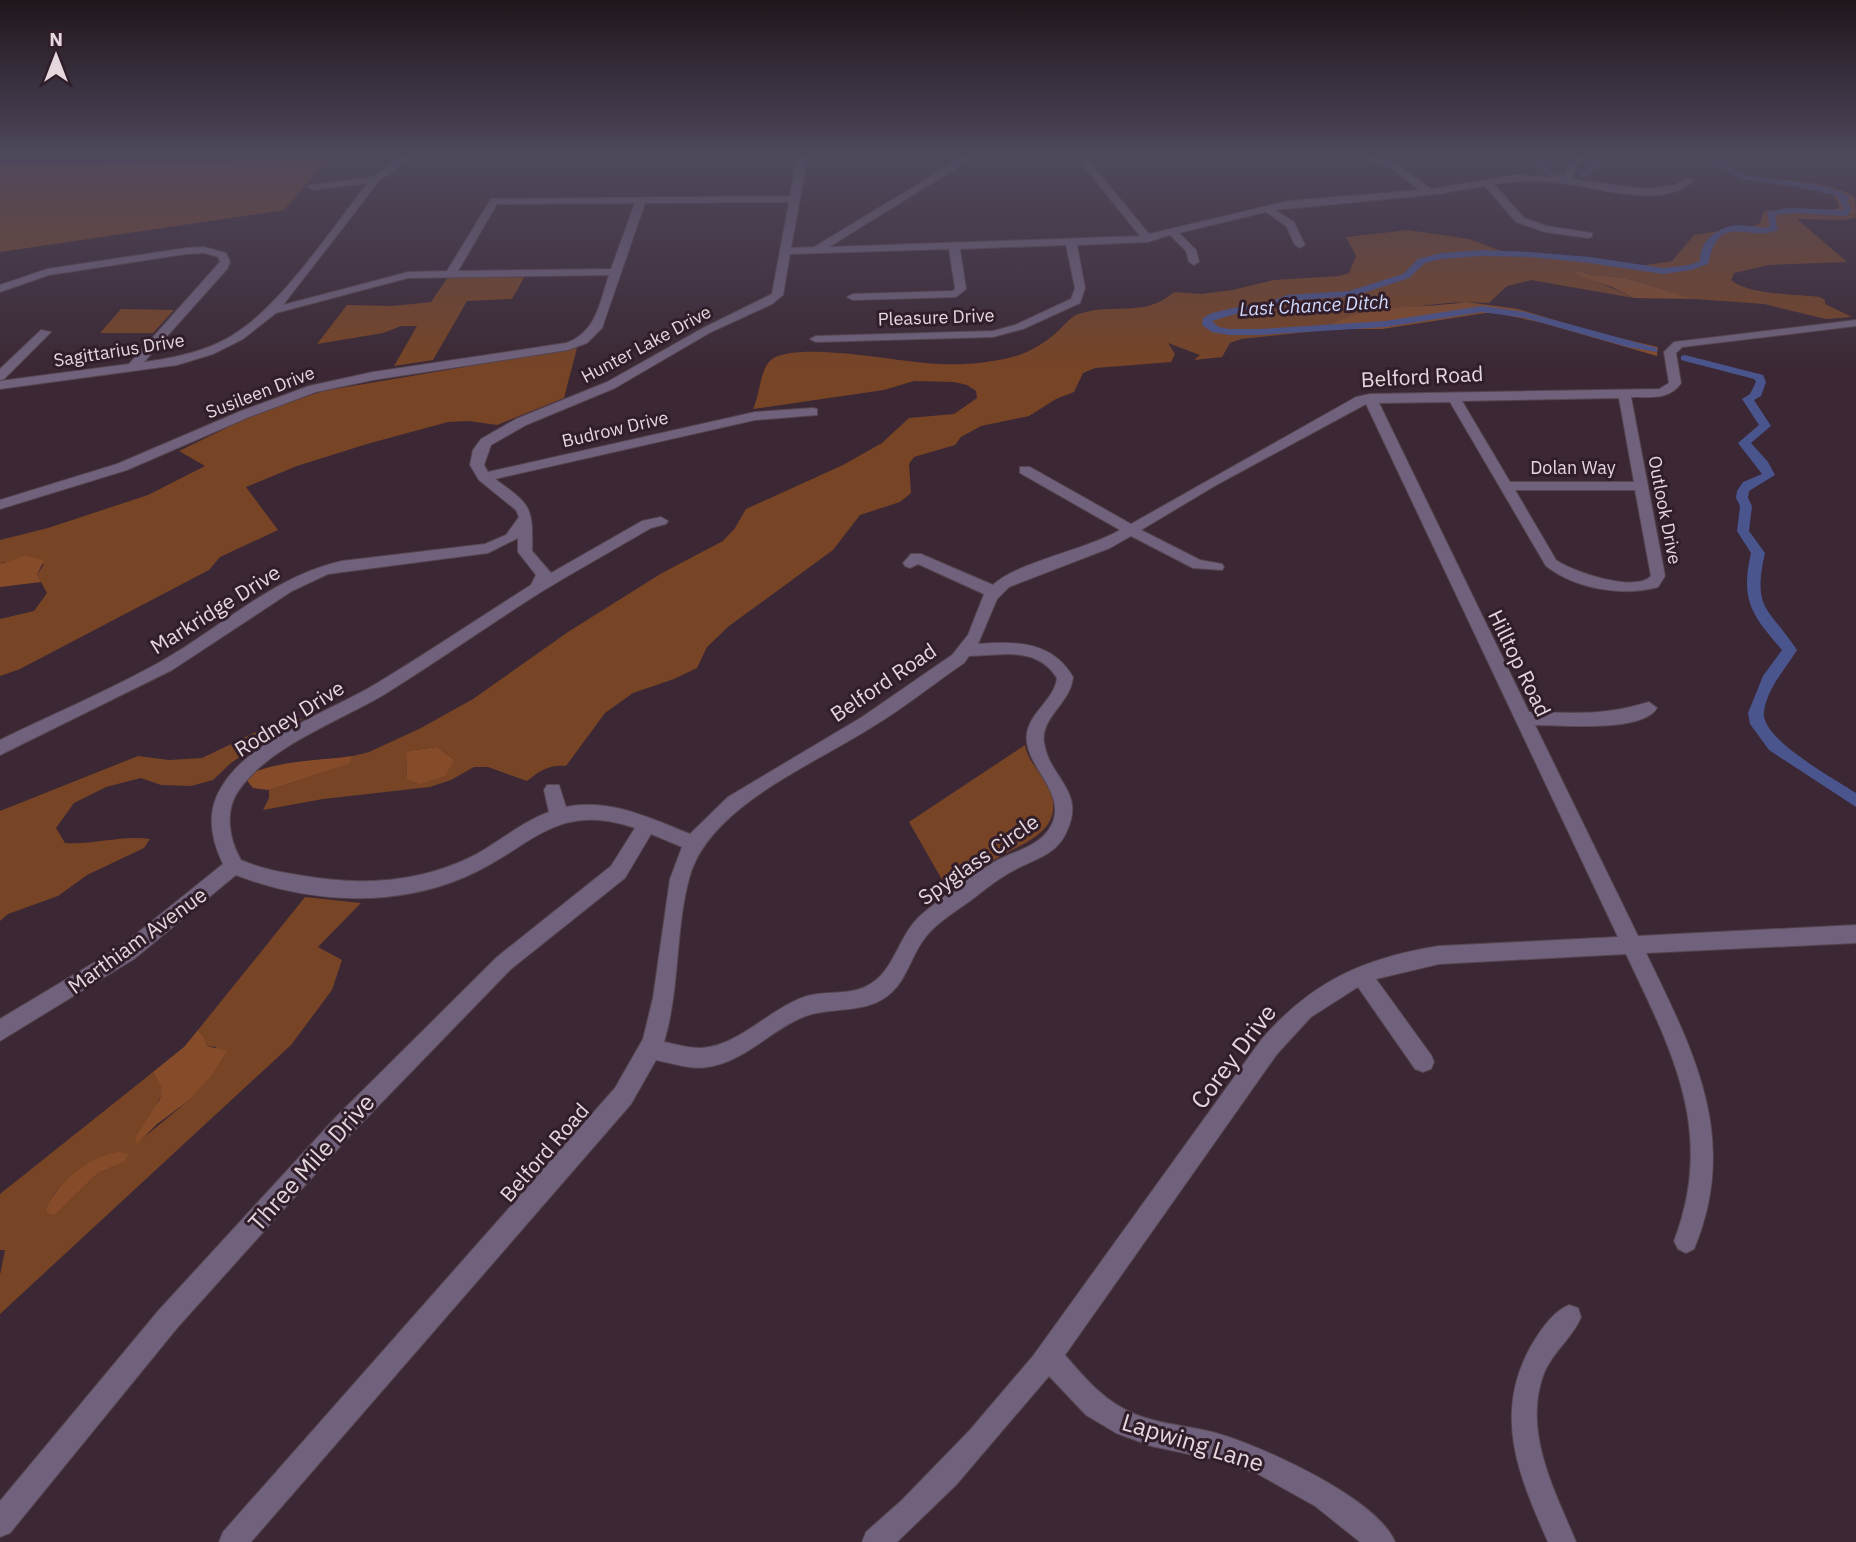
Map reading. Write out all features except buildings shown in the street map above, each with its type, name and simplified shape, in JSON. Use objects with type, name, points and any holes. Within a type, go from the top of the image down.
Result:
[{"type":"street","name":"Sagittarius Drive","points":[[0,385],[173,362],[209,351],[252,329],[272,311],[339,226]]},
{"type":"street","points":[[451,273],[479,226]]},
{"type":"street","points":[[272,311],[393,277],[451,273],[617,272],[633,226]]},
{"type":"street","name":"Hunter Lake Drive","points":[[484,477],[477,465],[477,457],[486,442],[496,434],[611,385],[707,330],[768,302],[779,291],[790,226]]},
{"type":"street","points":[[814,251],[856,226]]},
{"type":"street","points":[[1136,226],[1147,239]]},
{"type":"street","points":[[786,251],[1147,239],[1200,226]]},
{"type":"street","points":[[1291,226],[1300,245]]},
{"type":"street","points":[[1537,226],[1588,235]]},
{"type":"street","points":[[1174,233],[1191,250],[1194,262]]},
{"type":"street","name":"Pleasure Drive","points":[[816,339],[906,334],[982,336],[1019,327],[1076,301],[1080,288],[1071,243]]},
{"type":"street","points":[[853,298],[956,293],[961,289],[954,246]]},
{"type":"street","points":[[0,289],[47,272],[186,251],[212,251],[222,255],[225,258],[223,267],[132,368]]},
{"type":"street","name":"Susileen Drive","points":[[0,505],[121,467],[245,414],[313,389],[373,376],[568,346],[583,341],[596,328],[617,272]]},
{"type":"street","name":"Belford Road","points":[[233,1542],[623,1096],[650,1049],[663,998],[679,879],[693,843],[709,824],[734,802],[875,717],[966,651],[994,592],[1014,577],[1092,551],[1341,408],[1370,398],[1661,393],[1674,386],[1670,352],[1683,343],[1856,323]]},
{"type":"street","points":[[0,376],[45,332]]},
{"type":"street","name":"Outlook Drive","points":[[1454,396],[1546,557],[1556,568],[1577,577],[1639,587],[1653,583],[1658,576],[1624,393]]},
{"type":"street","name":"Hilltop Road","points":[[1370,398],[1682,1050],[1696,1102],[1700,1149],[1700,1186],[1693,1226],[1686,1241]]},
{"type":"street","name":"Budrow Drive","points":[[484,477],[755,416],[813,412]]},
{"type":"street","points":[[1025,470],[1189,562],[1217,567]]},
{"type":"street","points":[[484,477],[518,502],[526,517],[525,552],[544,574],[537,588]]},
{"type":"street","name":"Dolan Way","points":[[1506,486],[1640,486]]},
{"type":"street","name":"Markridge Drive","points":[[0,748],[166,666],[287,587],[308,577],[342,566],[488,548],[511,538],[526,517]]},
{"type":"street","name":"Rodney Drive","points":[[234,866],[222,841],[220,823],[226,796],[244,771],[260,758],[375,691],[537,588],[647,524],[661,521]]},
{"type":"street","name":"Markridge Drive","points":[[466,551],[494,550],[530,559]]},
{"type":"street","points":[[910,563],[916,557],[994,592]]},
{"type":"street","name":"Spyglass Circle","points":[[650,1049],[701,1058],[713,1056],[801,1008],[867,996],[879,991],[889,981],[918,929],[1001,867],[1050,841],[1061,824],[1063,801],[1061,788],[1037,751],[1035,729],[1044,711],[1063,693],[1065,677],[1052,659],[1033,649],[966,651]]},
{"type":"street","points":[[1523,718],[1613,718],[1633,715],[1650,708]]},
{"type":"street","points":[[552,790],[559,816]]},
{"type":"street","points":[[234,866],[264,877],[324,889],[385,891],[450,875],[494,853],[536,826],[577,811],[602,811],[693,843]]},
{"type":"street","name":"Three Mile Drive","points":[[0,1523],[168,1319],[345,1124],[504,963],[603,887],[627,860],[646,826]]},
{"type":"street","name":"Marthiam Avenue","points":[[0,1031],[118,959],[234,866]]},
{"type":"street","name":"Corey Drive","points":[[876,1542],[931,1491],[1074,1325],[1283,1028],[1319,996],[1361,974],[1392,963],[1439,955],[1856,934]]},
{"type":"street","points":[[1361,974],[1423,1062]]},
{"type":"street","points":[[1562,1542],[1531,1464],[1525,1436],[1524,1412],[1532,1365],[1552,1334],[1569,1317]]},
{"type":"street","name":"Lapwing Lane","points":[[1048,1356],[1084,1394],[1117,1420],[1237,1452],[1271,1465],[1332,1502],[1381,1542]]},
{"type":"shaded area","points":[[0,226],[176,226],[0,252]]},
{"type":"shaded area","points":[[1751,226],[1805,226],[1847,262],[1768,265],[1734,273],[1731,280],[1749,289],[1820,297],[1825,300],[1825,304],[1852,317],[1826,319],[1764,304],[1695,299],[1626,278],[1593,275],[1573,269],[1634,298],[1531,280],[1507,286],[1489,303],[1411,307],[1335,323],[1335,329],[1241,339],[1230,343],[1222,357],[1194,360],[1200,355],[1168,343],[1175,354],[1171,362],[1095,368],[1083,373],[1074,392],[1056,399],[1029,416],[981,426],[961,437],[955,445],[914,457],[909,464],[911,493],[900,502],[860,515],[833,550],[729,626],[707,647],[697,668],[633,693],[605,713],[566,766],[545,769],[527,781],[488,767],[474,767],[451,780],[430,787],[323,799],[263,810],[269,798],[269,790],[347,764],[353,756],[369,752],[421,728],[473,699],[568,632],[662,573],[723,541],[735,528],[746,509],[843,465],[882,443],[909,418],[954,414],[977,398],[976,391],[967,385],[914,381],[884,390],[753,409],[767,364],[783,355],[822,352],[947,364],[994,361],[1032,349],[1053,336],[1071,318],[1094,310],[1152,305],[1174,292],[1201,294],[1274,280],[1349,273],[1356,256],[1346,237],[1408,230],[1469,239],[1504,252],[1588,258],[1633,267],[1672,261],[1694,235]],"holes":[[[437,747],[454,760],[407,779],[406,751]]]},
{"type":"shaded area","points":[[1572,269],[1593,275],[1626,278],[1695,299],[1634,298],[1577,275]]},
{"type":"shaded area","points":[[525,276],[512,299],[467,301],[433,360],[394,366],[417,326],[401,326],[383,333],[317,344],[347,305],[393,306],[431,302],[448,277]]},
{"type":"shaded area","points":[[1466,302],[1518,309],[1594,332],[1658,347],[1657,356],[1543,323],[1492,312],[1382,329],[1335,329],[1334,323],[1365,312]]},
{"type":"shaded area","points":[[121,309],[174,310],[153,333],[100,333]]},
{"type":"shaded area","points":[[577,348],[564,398],[497,425],[469,421],[448,422],[367,444],[297,466],[246,487],[278,530],[220,557],[209,570],[20,669],[0,676],[0,619],[34,611],[47,593],[37,575],[44,564],[0,564],[0,540],[48,528],[148,495],[205,466],[179,451],[253,415],[323,391]]},
{"type":"shaded area","points":[[25,556],[44,560],[37,575],[41,582],[0,587],[0,564]]},
{"type":"shaded area","points":[[303,719],[267,738],[231,763],[213,780],[191,786],[161,785],[141,778],[106,787],[74,803],[56,828],[65,843],[150,839],[144,848],[87,875],[58,896],[8,914],[0,921],[0,811],[138,756],[169,760],[202,758],[275,723]]},
{"type":"shaded area","points":[[1025,745],[1029,758],[1051,793],[1051,818],[1037,836],[994,860],[949,892],[909,822]]},
{"type":"shaded area","points":[[437,747],[454,760],[445,776],[420,784],[407,779],[406,751]]},
{"type":"shaded area","points":[[353,756],[348,764],[269,790],[253,788],[245,778],[254,772],[281,765]]},
{"type":"shaded area","points":[[305,897],[361,903],[318,947],[342,960],[332,990],[291,1045],[0,1314],[0,1275],[5,1250],[0,1250],[0,1194],[153,1072],[163,1087],[137,1143],[188,1101],[216,1047],[207,1046],[198,1030]],"holes":[[[124,1162],[98,1173],[54,1216],[47,1212],[51,1199],[66,1182],[87,1171]]]},
{"type":"shaded area","points":[[198,1030],[207,1046],[227,1051],[211,1076],[188,1101],[157,1124],[137,1144],[135,1138],[160,1099],[162,1087],[153,1072],[184,1047]]},
{"type":"shaded area","points":[[119,1152],[128,1154],[124,1162],[98,1173],[54,1216],[46,1212],[50,1201],[65,1181],[96,1159]]},
{"type":"waterway","name":"Last Chance Ditch","points":[[1653,350],[1547,320],[1482,309],[1454,311],[1385,324],[1244,333],[1216,330],[1207,325],[1207,320],[1242,309],[1266,307],[1287,298],[1350,294],[1406,276],[1421,261],[1441,256],[1482,253],[1530,255],[1590,260],[1648,270],[1691,268],[1705,262],[1704,255],[1709,244],[1723,232],[1736,228],[1766,231],[1775,228],[1774,226]]},
{"type":"waterway","name":"Last Chance Ditch","points":[[1685,358],[1759,377],[1761,382],[1755,396],[1748,399],[1765,426],[1744,443],[1764,465],[1769,475],[1747,485],[1743,491],[1742,498],[1746,506],[1743,531],[1758,553],[1752,585],[1756,606],[1790,650],[1770,676],[1756,713],[1758,724],[1774,746],[1856,801]]}]
